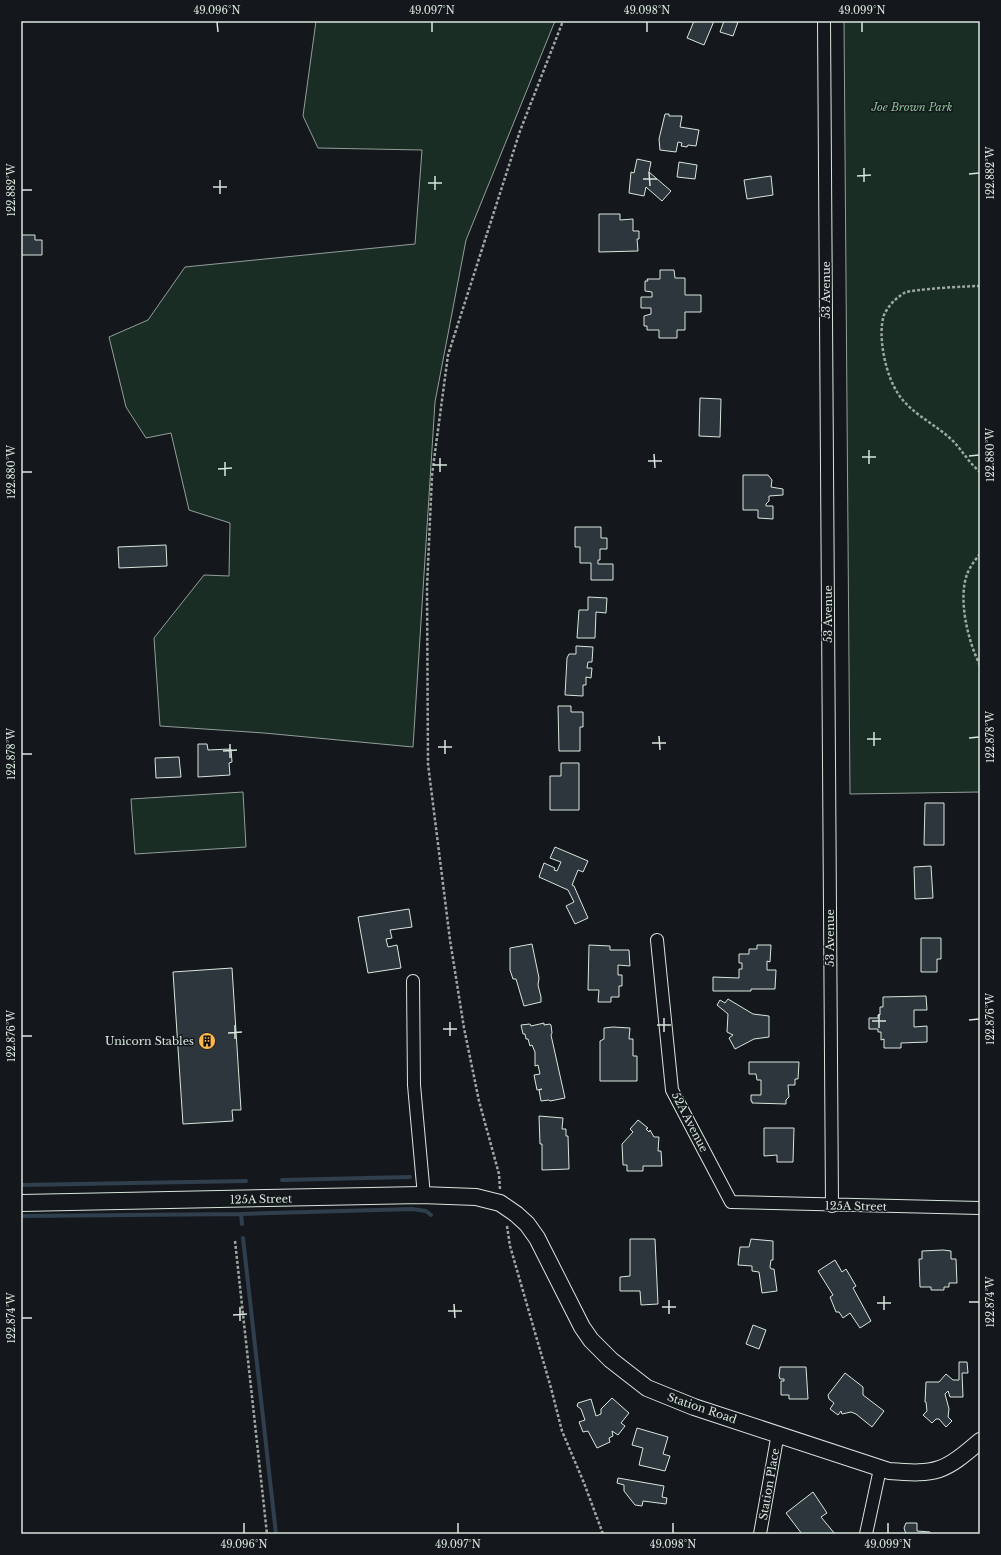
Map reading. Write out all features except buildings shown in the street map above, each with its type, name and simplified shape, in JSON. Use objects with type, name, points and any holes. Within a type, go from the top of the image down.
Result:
[{"type":"street","name":"53 Avenue","points":[[824,21],[832,1206]]},
{"type":"street","name":"52A Avenue","points":[[657,940],[672,1090],[731,1202]]},
{"type":"street","points":[[413,981],[414,1085],[424,1196]]},
{"type":"street","name":"125A Street","points":[[21,1203],[424,1196],[476,1197],[505,1206]]},
{"type":"street","name":"125A Street","points":[[731,1202],[832,1206],[980,1208]]},
{"type":"street","name":"Station Road","points":[[505,1206],[527,1224],[537,1238],[582,1327],[592,1340],[610,1360],[647,1388],[694,1407],[880,1469],[920,1474],[936,1471],[955,1462],[980,1441]]},
{"type":"street","name":"Station Place","points":[[760,1534],[778,1434]]},
{"type":"street","points":[[866,1534],[880,1469]]},
{"type":"path","points":[[563,21],[520,132],[448,355],[432,475],[426,587],[428,764],[450,940],[464,1028],[479,1101],[499,1174],[510,1246],[562,1431],[584,1483],[603,1534]]},
{"type":"path","points":[[980,286],[906,292],[894,300],[884,315],[882,341],[887,369],[898,394],[911,408],[951,440],[971,465],[980,472]]},
{"type":"path","points":[[980,554],[968,572],[965,586],[964,611],[968,630],[980,665]]},
{"type":"path","points":[[235,1241],[266,1534]]},
{"type":"green space","points":[[316,21],[555,21],[466,240],[435,402],[413,747],[264,733],[160,726],[154,638],[204,575],[229,576],[230,523],[189,510],[171,433],[146,438],[126,407],[109,337],[148,320],[185,267],[415,244],[422,150],[318,148],[303,116]]},
{"type":"green space","name":"Joe Brown Park","points":[[844,21],[980,21],[980,792],[850,794]]},
{"type":"green space","points":[[243,792],[246,847],[135,854],[131,799]]},
{"type":"waterway","points":[[282,1180],[410,1177]]},
{"type":"waterway","points":[[21,1185],[246,1181]]},
{"type":"waterway","points":[[21,1216],[241,1214],[412,1209],[426,1211],[431,1215]]},
{"type":"waterway","points":[[241,1214],[242,1224]]},
{"type":"waterway","points":[[243,1238],[276,1534]]},
{"type":"place","name":"Unicorn Stables","points":[[207,1041]]}]
